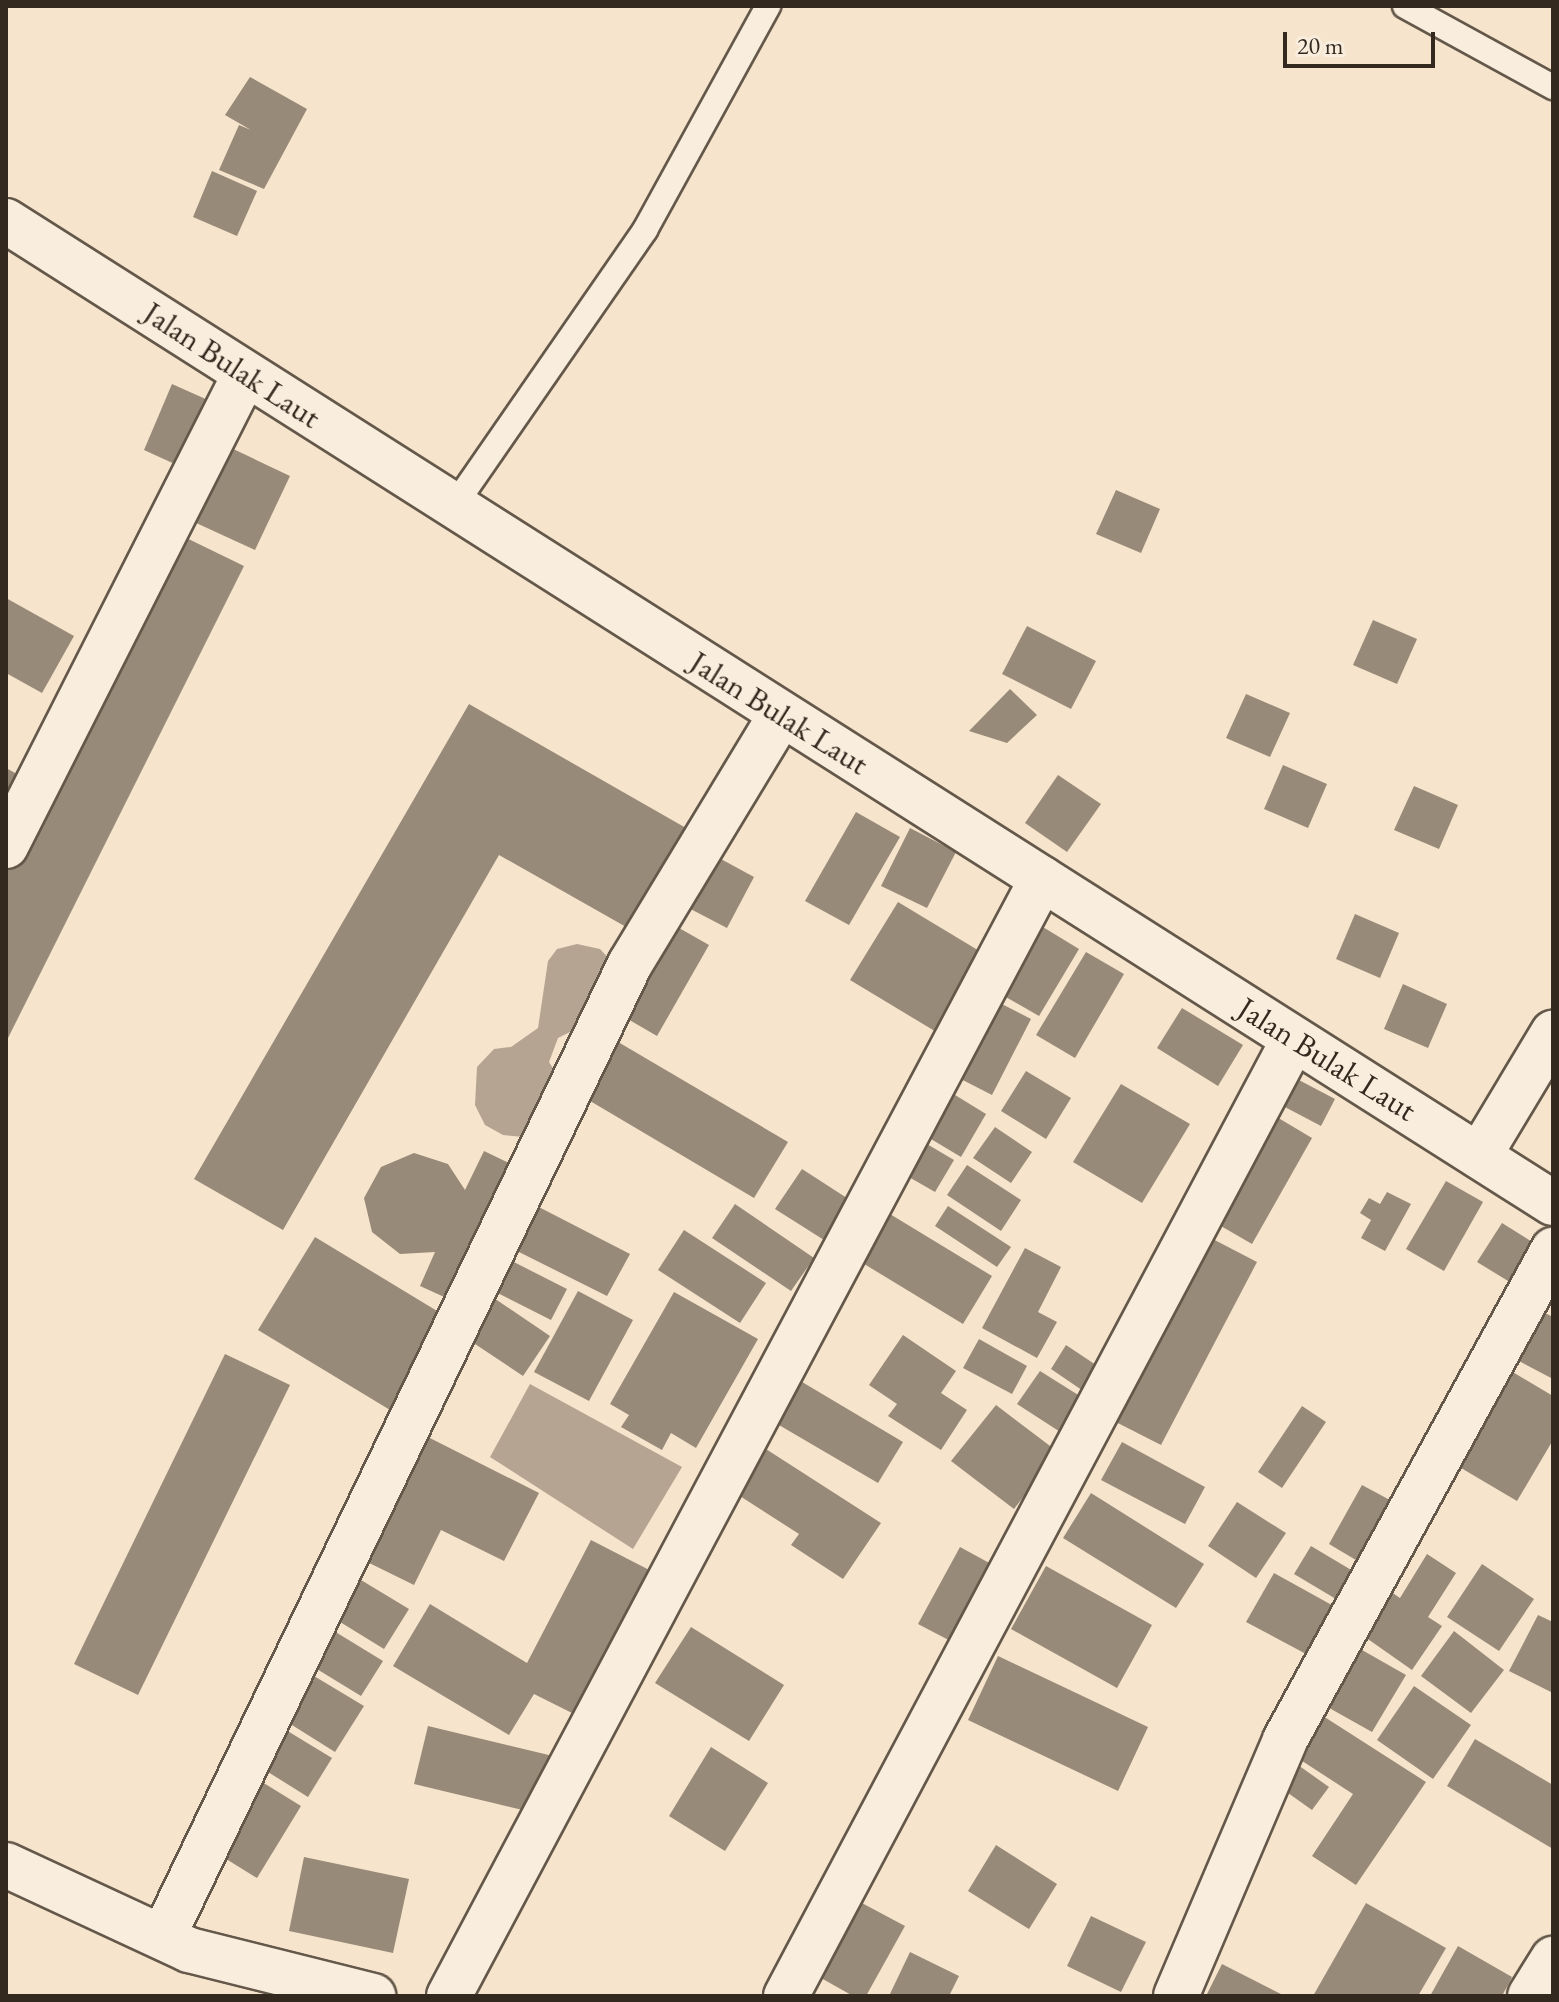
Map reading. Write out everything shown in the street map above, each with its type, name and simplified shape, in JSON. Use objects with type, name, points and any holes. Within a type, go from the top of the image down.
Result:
[{"type":"street","name":"Jalan Bulak Laut","points":[[6,221],[1553,1203]]},
{"type":"street","points":[[6,846],[245,374]]},
{"type":"street","points":[[163,1937],[630,964],[781,715]]},
{"type":"street","points":[[449,1996],[1042,879]]},
{"type":"street","points":[[1479,1156],[1553,1033]]},
{"type":"street","points":[[786,1996],[1294,1039]]},
{"type":"street","points":[[1176,1996],[1285,1740],[1553,1250]]},
{"type":"street","points":[[6,1865],[163,1937],[373,1996]]},
{"type":"street","points":[[1530,1996],[1553,1959]]},
{"type":"lane","points":[[454,506],[645,230],[768,6]]},
{"type":"lane","points":[[1405,6],[1553,87]]},
{"type":"shaded area","points":[[577,944],[600,949],[613,963],[590,1040],[572,1031],[558,1038],[549,1062],[556,1073],[523,1137],[503,1135],[485,1125],[475,1105],[477,1067],[494,1049],[511,1047],[538,1028],[548,961],[557,949]]},
{"type":"shaded area","points":[[530,1384],[682,1467],[633,1549],[490,1457]]},
{"type":"building","points":[[250,77],[307,109],[264,189],[219,170],[239,125],[251,130],[225,115]]},
{"type":"building","points":[[212,171],[257,191],[237,236],[193,217]]},
{"type":"building","points":[[172,384],[219,405],[190,471],[144,450]]},
{"type":"building","points":[[229,447],[290,476],[255,550],[194,522]]},
{"type":"building","points":[[1116,490],[1160,509],[1141,553],[1096,534]]},
{"type":"building","points":[[170,530],[244,566],[6,1042],[6,858]]},
{"type":"building","points":[[6,598],[74,636],[42,693],[6,673]]},
{"type":"building","points":[[1373,620],[1417,639],[1397,684],[1353,665]]},
{"type":"building","points":[[1027,626],[1096,661],[1071,709],[1002,674]]},
{"type":"building","points":[[1010,689],[1037,715],[1007,743],[969,731]]},
{"type":"building","points":[[1246,694],[1290,713],[1270,757],[1226,738]]},
{"type":"building","points":[[469,704],[693,832],[635,932],[499,855],[283,1230],[194,1179]]},
{"type":"building","points":[[1283,765],[1327,784],[1308,828],[1264,809]]},
{"type":"building","points":[[6,768],[26,779],[6,817]]},
{"type":"building","points":[[1058,775],[1101,804],[1067,852],[1025,823]]},
{"type":"building","points":[[1414,786],[1458,805],[1439,849],[1394,830]]},
{"type":"building","points":[[856,812],[900,837],[849,925],[805,901]]},
{"type":"building","points":[[910,828],[956,852],[927,908],[881,886]]},
{"type":"building","points":[[708,852],[754,877],[727,928],[681,904]]},
{"type":"building","points":[[898,902],[986,955],[938,1033],[850,980]]},
{"type":"building","points":[[1355,914],[1399,933],[1380,978],[1336,959]]},
{"type":"building","points":[[665,920],[709,945],[657,1036],[614,1011]]},
{"type":"building","points":[[1033,921],[1079,949],[1039,1016],[992,989]]},
{"type":"building","points":[[1086,952],[1124,974],[1075,1058],[1036,1035]]},
{"type":"building","points":[[1403,984],[1447,1004],[1428,1048],[1384,1029]]},
{"type":"building","points":[[988,997],[1031,1019],[992,1095],[949,1073]]},
{"type":"building","points":[[1182,1008],[1243,1045],[1218,1086],[1157,1048]]},
{"type":"building","points":[[613,1039],[788,1142],[754,1198],[580,1095]]},
{"type":"building","points":[[1026,1071],[1071,1098],[1046,1139],[1001,1111]]},
{"type":"building","points":[[1297,1079],[1335,1099],[1321,1126],[1283,1106]]},
{"type":"building","points":[[1121,1084],[1190,1124],[1142,1203],[1073,1162]]},
{"type":"building","points":[[942,1087],[986,1114],[961,1157],[916,1130]]},
{"type":"building","points":[[1275,1116],[1312,1138],[1252,1244],[1214,1222]]},
{"type":"building","points":[[995,1127],[1032,1152],[1011,1183],[973,1158]]},
{"type":"building","points":[[915,1137],[954,1160],[935,1192],[895,1169]]},
{"type":"building","points":[[484,1151],[517,1167],[453,1301],[420,1286],[435,1252],[400,1254],[372,1232],[364,1198],[381,1167],[414,1153],[448,1164],[465,1190]]},
{"type":"building","points":[[967,1165],[1021,1200],[1001,1231],[947,1195]]},
{"type":"building","points":[[802,1169],[850,1200],[824,1240],[775,1209]]},
{"type":"building","points":[[1446,1181],[1483,1202],[1444,1271],[1406,1249]]},
{"type":"building","points":[[1387,1192],[1411,1204],[1385,1251],[1361,1238],[1371,1220],[1360,1213],[1369,1198],[1380,1204]]},
{"type":"building","points":[[533,1204],[630,1254],[607,1296],[511,1248]]},
{"type":"building","points":[[735,1204],[814,1258],[791,1291],[712,1238]]},
{"type":"building","points":[[948,1206],[1011,1247],[997,1267],[935,1226]]},
{"type":"building","points":[[880,1208],[992,1276],[963,1324],[851,1256]]},
{"type":"building","points":[[1502,1223],[1537,1245],[1513,1284],[1477,1262]]},
{"type":"building","points":[[684,1230],[766,1283],[740,1323],[658,1270]]},
{"type":"building","points":[[1205,1235],[1257,1262],[1161,1445],[1108,1418]]},
{"type":"building","points":[[315,1237],[452,1320],[395,1413],[258,1330]]},
{"type":"building","points":[[1025,1248],[1061,1267],[1038,1312],[1057,1322],[1037,1358],[982,1328]]},
{"type":"building","points":[[496,1253],[567,1289],[551,1320],[480,1284]]},
{"type":"building","points":[[578,1291],[633,1320],[589,1401],[534,1372]]},
{"type":"building","points":[[674,1292],[758,1339],[696,1448],[671,1433],[662,1450],[621,1427],[629,1415],[610,1404]]},
{"type":"building","points":[[488,1294],[550,1336],[523,1376],[460,1334]]},
{"type":"building","points":[[1527,1304],[1553,1317],[1553,1379],[1502,1352]]},
{"type":"building","points":[[903,1335],[956,1371],[941,1393],[967,1410],[941,1450],[888,1416],[897,1404],[869,1385]]},
{"type":"building","points":[[979,1339],[1027,1366],[1012,1394],[963,1368]]},
{"type":"building","points":[[1066,1345],[1111,1375],[1095,1399],[1051,1369]]},
{"type":"building","points":[[225,1354],[290,1385],[138,1695],[74,1664]]},
{"type":"building","points":[[1040,1371],[1091,1403],[1068,1437],[1017,1404]]},
{"type":"building","points":[[1511,1371],[1553,1396],[1553,1440],[1517,1501],[1456,1465]]},
{"type":"building","points":[[792,1376],[903,1442],[878,1483],[767,1418]]},
{"type":"building","points":[[996,1405],[1058,1452],[1014,1509],[951,1461]]},
{"type":"building","points":[[1302,1406],[1326,1422],[1282,1488],[1258,1472]]},
{"type":"building","points":[[418,1432],[539,1493],[504,1561],[441,1530],[414,1585],[355,1556]]},
{"type":"building","points":[[1122,1442],[1205,1487],[1185,1524],[1101,1480]]},
{"type":"building","points":[[758,1444],[881,1523],[843,1579],[791,1545],[799,1534],[729,1489]]},
{"type":"building","points":[[1362,1485],[1401,1506],[1366,1566],[1329,1544]]},
{"type":"building","points":[[1091,1493],[1204,1564],[1176,1608],[1063,1538]]},
{"type":"building","points":[[1237,1502],[1286,1533],[1256,1578],[1208,1546]]},
{"type":"building","points":[[591,1540],[659,1575],[584,1719],[534,1694],[509,1735],[393,1666],[430,1604],[527,1663]]},
{"type":"building","points":[[1311,1546],[1363,1577],[1346,1605],[1294,1574]]},
{"type":"building","points":[[960,1547],[1004,1571],[962,1647],[918,1624]]},
{"type":"building","points":[[1427,1554],[1456,1573],[1428,1617],[1442,1626],[1412,1670],[1355,1630],[1384,1587],[1400,1598]]},
{"type":"building","points":[[1482,1564],[1534,1599],[1499,1651],[1447,1617]]},
{"type":"building","points":[[1046,1566],[1152,1625],[1117,1688],[1011,1629]]},
{"type":"building","points":[[1274,1573],[1348,1614],[1321,1662],[1246,1622]]},
{"type":"building","points":[[356,1577],[409,1609],[384,1649],[332,1617]]},
{"type":"building","points":[[1538,1615],[1553,1622],[1553,1693],[1509,1671]]},
{"type":"building","points":[[691,1627],[784,1685],[749,1741],[655,1683]]},
{"type":"building","points":[[329,1628],[383,1661],[361,1696],[307,1663]]},
{"type":"building","points":[[1454,1631],[1504,1670],[1471,1713],[1421,1676]]},
{"type":"building","points":[[1348,1642],[1406,1675],[1372,1732],[1315,1700]]},
{"type":"building","points":[[998,1656],[1148,1727],[1118,1791],[968,1720]]},
{"type":"building","points":[[304,1670],[364,1706],[335,1752],[276,1715]]},
{"type":"building","points":[[1414,1686],[1471,1725],[1433,1779],[1377,1740]]},
{"type":"building","points":[[1323,1716],[1426,1782],[1356,1885],[1312,1856],[1353,1794],[1296,1757]]},
{"type":"building","points":[[276,1724],[332,1758],[308,1797],[252,1762]]},
{"type":"building","points":[[428,1726],[553,1756],[539,1814],[414,1784]]},
{"type":"building","points":[[1475,1739],[1553,1785],[1553,1849],[1447,1786]]},
{"type":"building","points":[[711,1747],[768,1783],[725,1851],[669,1816]]},
{"type":"building","points":[[1298,1765],[1329,1787],[1312,1810],[1281,1788]]},
{"type":"building","points":[[254,1777],[301,1806],[257,1878],[210,1849]]},
{"type":"building","points":[[996,1845],[1057,1884],[1029,1929],[968,1891]]},
{"type":"building","points":[[304,1857],[409,1879],[393,1953],[289,1931]]},
{"type":"building","points":[[845,1894],[905,1926],[866,1996],[853,1996],[805,1969]]},
{"type":"building","points":[[1366,1903],[1446,1948],[1418,1996],[1313,1996]]},
{"type":"building","points":[[1091,1916],[1146,1942],[1121,1992],[1067,1966]]},
{"type":"building","points":[[1458,1946],[1512,1977],[1502,1996],[1430,1996]]},
{"type":"building","points":[[910,1952],[959,1976],[949,1996],[889,1996]]},
{"type":"building","points":[[1222,1964],[1285,1996],[1206,1996]]}]
